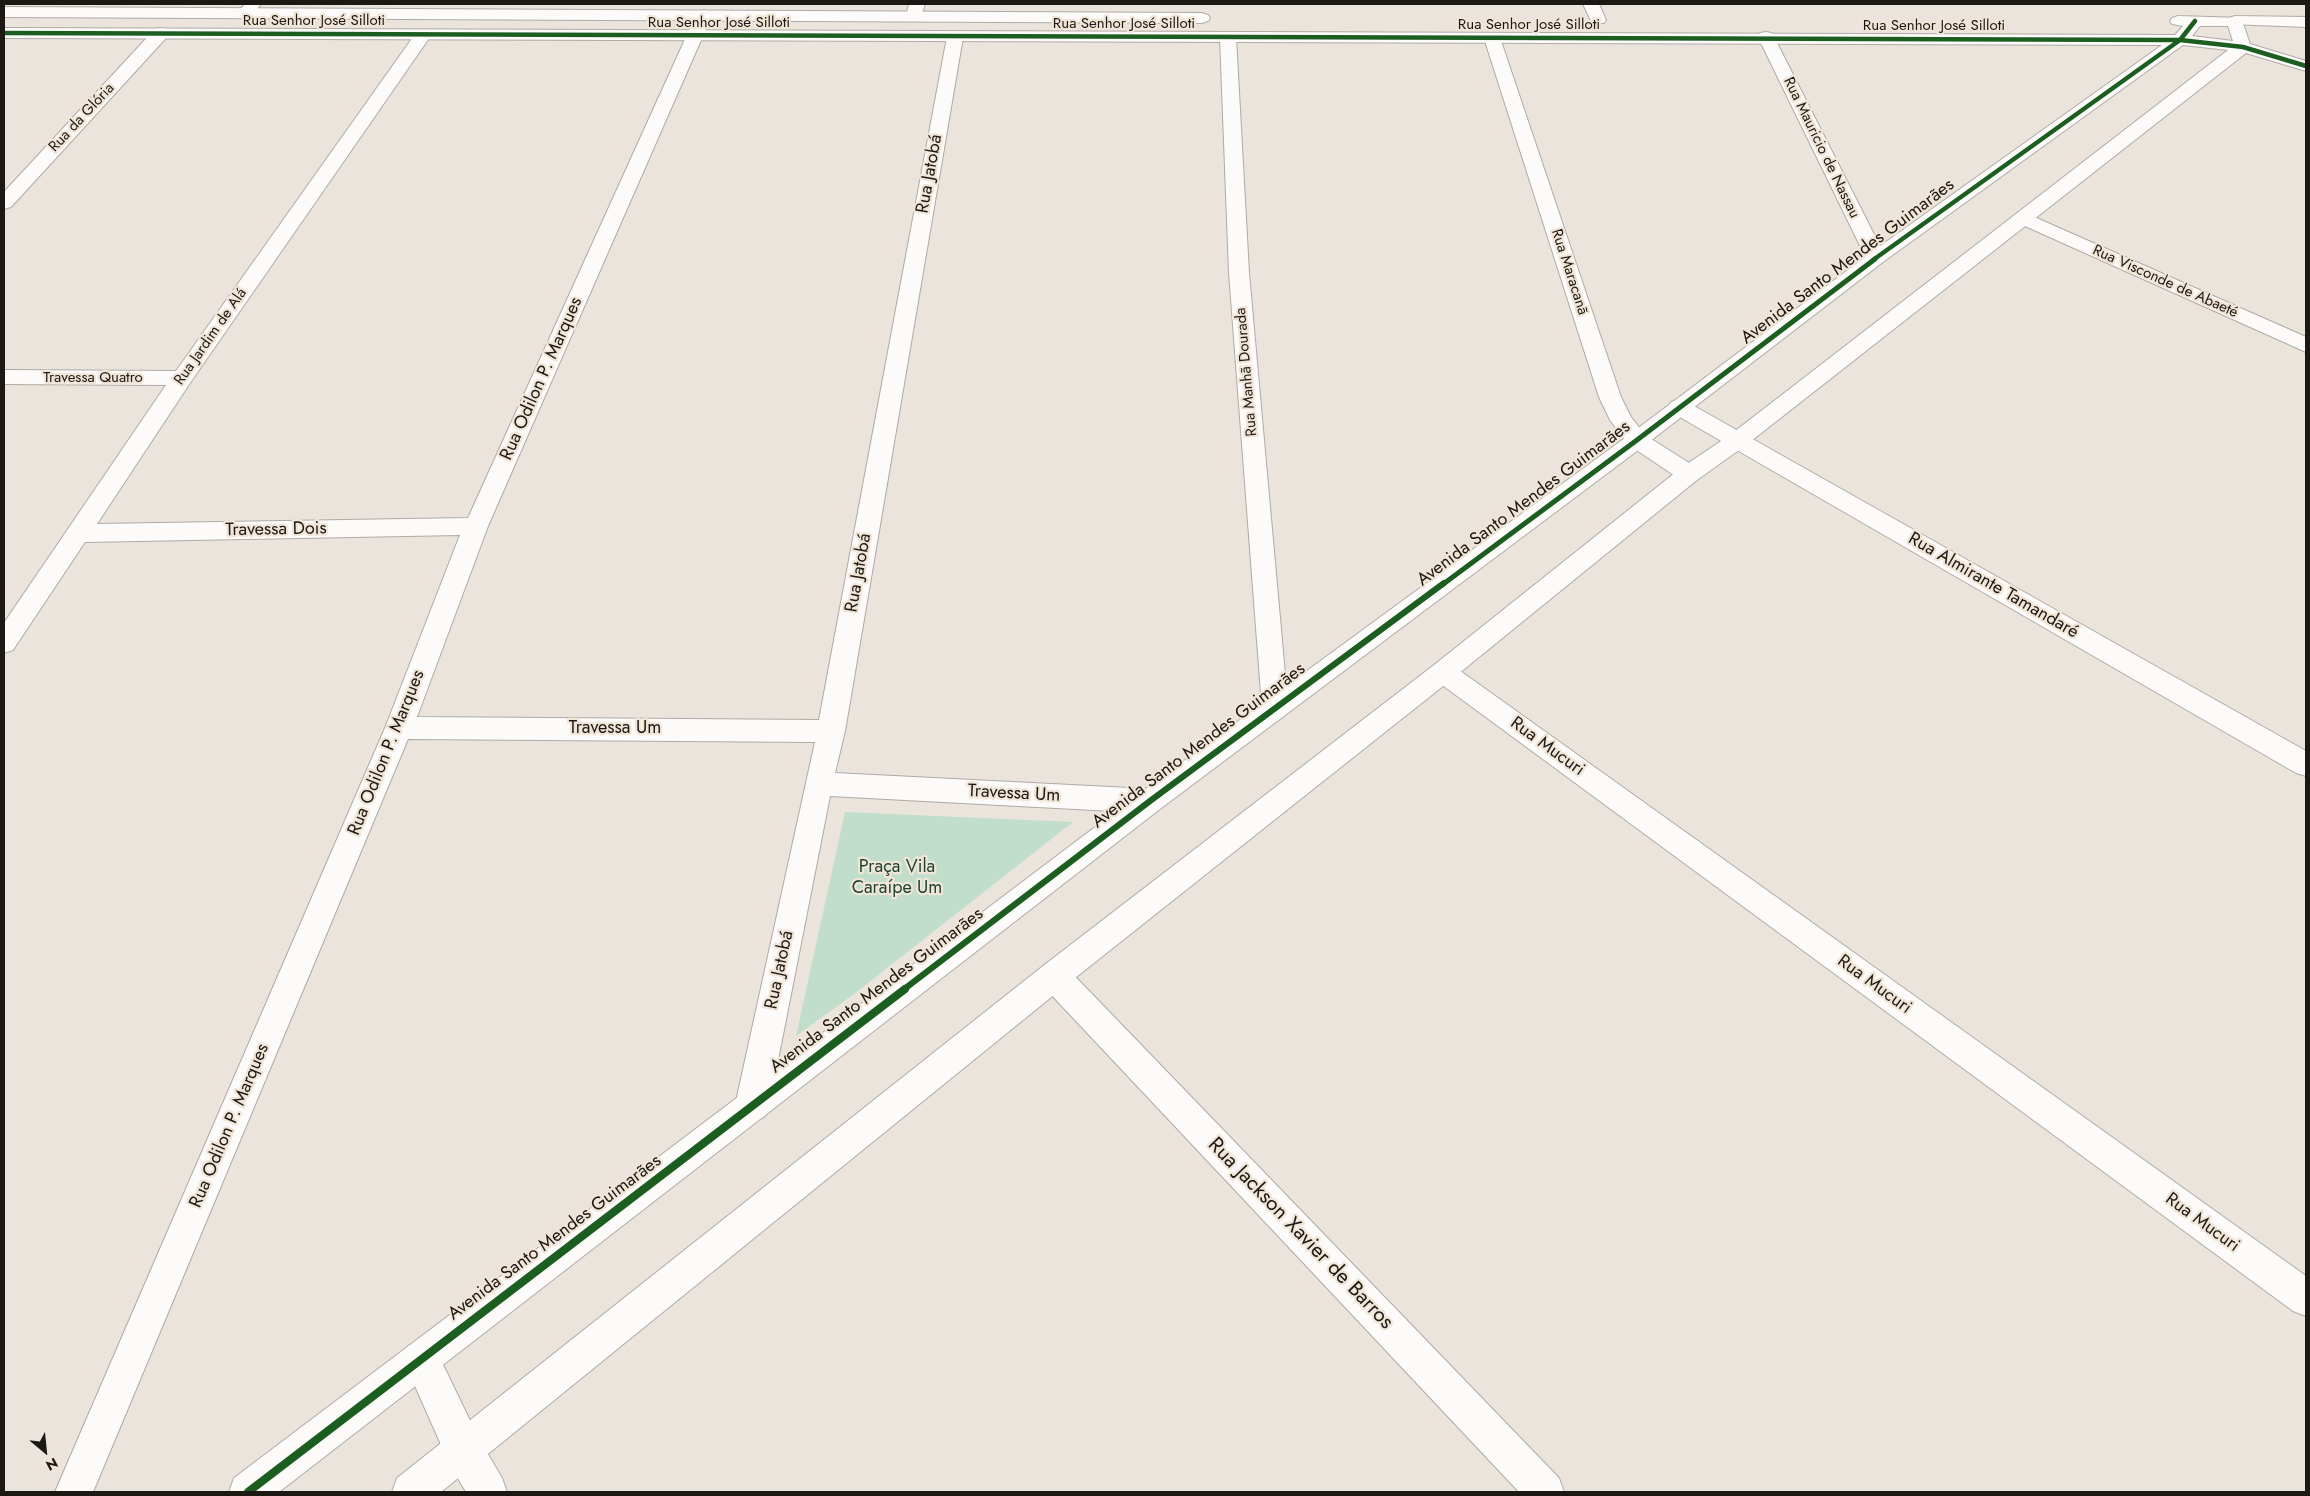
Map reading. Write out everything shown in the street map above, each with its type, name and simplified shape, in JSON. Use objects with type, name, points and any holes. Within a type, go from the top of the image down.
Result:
[{"type":"street","points":[[1591,4],[1598,20]]},
{"type":"street","name":"Rua Senhor José Silloti","points":[[4,12],[250,8],[700,25],[955,37],[1225,27]]},
{"type":"street","name":"Rua Senhor José Silloti","points":[[4,32],[424,34],[700,25],[915,10],[1225,27],[1492,38],[1766,38],[2180,27],[2239,34]]},
{"type":"street","points":[[412,1492],[1054,976],[1443,672],[1689,474],[1738,440],[2023,218],[2239,34],[2305,14]]},
{"type":"street","name":"Rua Senhor José Silloti","points":[[1578,20],[1618,20]]},
{"type":"street","name":"Rua Odilon P. Marques","points":[[74,1492],[399,728],[476,526],[700,25]]},
{"type":"street","name":"Rua Manhã Dourada","points":[[1225,27],[1239,273],[1275,707]]},
{"type":"street","name":"Rua Senhor José Silloti","points":[[2180,27],[2239,34]]},
{"type":"street","name":"Avenida Santo Mendes Guimarães","points":[[248,1492],[1150,801],[1637,440],[2180,27]]},
{"type":"street","name":"Rua da Glória","points":[[4,203],[161,33]]},
{"type":"street","name":"Rua Jardim de Alá","points":[[4,642],[182,378],[424,34]]},
{"type":"street","points":[[2239,34],[2306,66]]},
{"type":"street","name":"Rua Jatobá","points":[[752,1106],[818,784],[831,731],[955,37]]},
{"type":"street","name":"Rua Maracanã","points":[[1492,38],[1610,398],[1621,420],[1637,440],[1689,474]]},
{"type":"street","name":"Rua Mauricio de Nassau","points":[[1766,38],[1876,258]]},
{"type":"street","name":"Rua Visconde de Abaeté","points":[[2023,218],[2306,345]]},
{"type":"street","name":"Travessa Quatro","points":[[4,377],[182,378]]},
{"type":"street","name":"Rua Almirante Tamandaré","points":[[1679,407],[2306,763]]},
{"type":"street","name":"Travessa Dois","points":[[77,533],[476,526]]},
{"type":"street","name":"Rua Mucuri","points":[[1443,672],[2306,1298]]},
{"type":"street","name":"Travessa Um","points":[[399,728],[831,731]]},
{"type":"street","name":"Travessa Um","points":[[818,784],[1150,801]]},
{"type":"street","name":"Rua Jackson Xavier de Barros","points":[[1054,976],[1546,1492]]},
{"type":"street","points":[[421,1359],[464,1451],[488,1492]]},
{"type":"green space","name":"Praça Vila Caraípe Um","points":[[845,812],[1073,822],[854,994],[796,1036]]},
{"type":"cycle path","points":[[248,1492],[1150,801],[1637,440],[1876,258],[2180,40],[2195,21]]},
{"type":"cycle path","points":[[4,33],[2180,40],[2243,47],[2306,66]]}]
